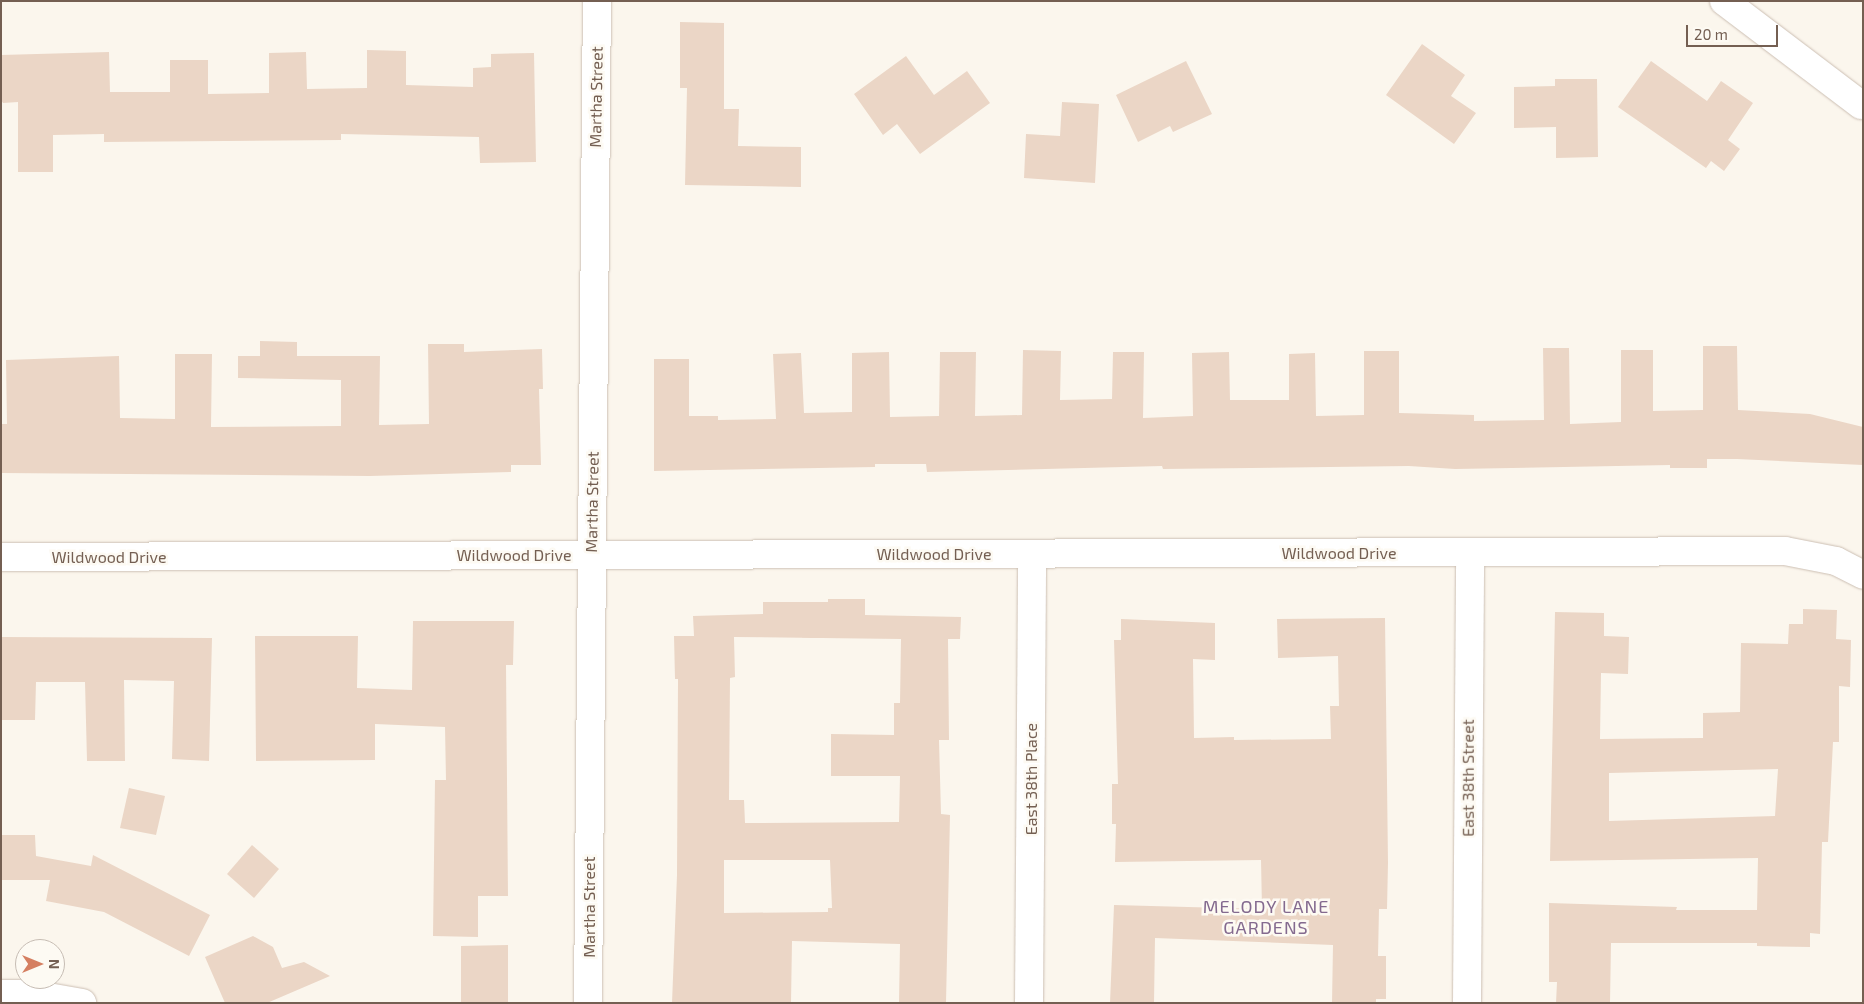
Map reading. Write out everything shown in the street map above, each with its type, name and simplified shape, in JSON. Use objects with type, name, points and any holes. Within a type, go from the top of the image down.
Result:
[{"type":"street","name":"Martha Street","points":[[588,1003],[597,1]]},
{"type":"street","points":[[1724,1],[1861,105]]},
{"type":"street","name":"Wildwood Drive","points":[[1,557],[1470,553],[1785,550],[1836,561],[1863,575]]},
{"type":"street","name":"East 38th Street","points":[[1466,1003],[1470,553]]},
{"type":"street","name":"East 38th Place","points":[[1029,1003],[1032,554]]},
{"type":"street","points":[[1,994],[31,994],[82,1003]]},
{"type":"building","points":[[680,22],[724,23],[724,109],[739,109],[738,146],[801,147],[801,187],[685,185],[687,88],[680,88]]},
{"type":"building","points":[[1422,44],[1465,75],[1451,96],[1476,113],[1454,144],[1386,95]]},
{"type":"building","points":[[367,50],[406,51],[406,85],[473,87],[473,68],[491,67],[491,54],[534,53],[536,162],[480,163],[479,137],[341,134],[341,140],[104,142],[104,134],[53,135],[53,172],[18,172],[18,102],[3,103],[1,100],[1,55],[109,52],[110,92],[170,92],[170,60],[208,60],[208,94],[269,93],[269,53],[306,52],[307,89],[367,88]]},
{"type":"building","points":[[906,56],[934,95],[967,71],[990,103],[920,154],[897,124],[883,135],[854,94]]},
{"type":"building","points":[[1186,61],[1212,114],[1173,132],[1170,126],[1138,142],[1116,95]]},
{"type":"building","points":[[1651,61],[1707,101],[1721,81],[1753,103],[1728,140],[1740,149],[1724,171],[1711,161],[1706,168],[1618,107]]},
{"type":"building","points":[[1555,79],[1597,79],[1598,157],[1556,158],[1556,127],[1514,128],[1514,87],[1555,86]]},
{"type":"building","points":[[1062,102],[1099,104],[1095,183],[1024,178],[1026,134],[1060,136]]},
{"type":"building","points":[[260,341],[297,342],[297,356],[380,356],[379,425],[429,424],[428,344],[464,344],[464,352],[542,349],[543,389],[539,389],[541,465],[511,465],[511,472],[370,476],[1,473],[1,424],[7,424],[6,360],[119,356],[120,418],[175,419],[175,354],[212,354],[211,427],[341,426],[341,380],[238,378],[238,356],[260,356]]},
{"type":"building","points":[[1703,346],[1737,346],[1738,410],[1810,414],[1863,427],[1863,465],[1707,459],[1707,468],[1670,468],[1670,465],[1455,469],[1409,466],[1163,469],[1162,466],[927,472],[926,464],[875,464],[875,467],[654,471],[654,359],[689,359],[689,416],[718,416],[718,420],[776,419],[773,354],[801,353],[804,413],[852,412],[852,353],[889,352],[890,417],[939,416],[940,352],[976,352],[975,416],[1022,415],[1023,350],[1061,351],[1060,400],[1112,399],[1113,352],[1144,352],[1143,418],[1193,416],[1192,353],[1229,352],[1230,400],[1289,400],[1289,354],[1315,353],[1316,416],[1364,415],[1364,351],[1399,351],[1399,413],[1474,415],[1474,421],[1544,420],[1543,348],[1569,348],[1570,424],[1621,422],[1621,350],[1653,350],[1653,411],[1703,410]]},
{"type":"building","points":[[828,599],[865,599],[865,615],[961,617],[960,639],[948,639],[949,740],[939,740],[941,814],[950,815],[946,1003],[899,1003],[900,944],[792,941],[791,1003],[672,1003],[677,875],[678,679],[675,679],[674,636],[694,636],[693,616],[763,614],[763,602],[828,602]],"holes":[[[734,637],[901,639],[900,703],[894,703],[894,735],[831,734],[831,776],[900,776],[899,822],[745,823],[744,800],[729,800],[730,678],[735,677]],[[724,860],[830,860],[832,908],[828,908],[828,912],[724,913]]]},
{"type":"building","points":[[1803,609],[1837,610],[1836,639],[1851,640],[1850,687],[1839,686],[1839,742],[1833,742],[1828,842],[1822,842],[1820,934],[1810,933],[1810,947],[1757,946],[1757,943],[1611,943],[1610,1003],[1556,1003],[1557,982],[1549,982],[1549,903],[1677,907],[1676,910],[1757,910],[1758,858],[1550,861],[1555,612],[1604,613],[1604,636],[1629,637],[1628,674],[1601,673],[1600,739],[1703,738],[1703,713],[1740,712],[1741,643],[1788,644],[1789,624],[1803,624]],"holes":[[[1778,769],[1775,816],[1609,821],[1609,773]]]},
{"type":"building","points":[[1385,618],[1388,863],[1387,909],[1379,909],[1378,956],[1386,956],[1386,999],[1376,999],[1376,1003],[1332,1003],[1333,945],[1155,938],[1154,1003],[1110,1003],[1114,905],[1262,909],[1261,860],[1115,862],[1116,824],[1112,824],[1112,784],[1118,784],[1114,640],[1121,640],[1121,619],[1215,623],[1215,660],[1193,659],[1194,738],[1234,737],[1234,740],[1331,739],[1330,706],[1339,706],[1338,656],[1278,658],[1277,619]]},
{"type":"building","points":[[413,621],[514,621],[513,665],[506,665],[508,896],[478,896],[478,937],[433,936],[435,780],[446,780],[445,727],[375,724],[375,760],[256,761],[255,636],[358,636],[357,688],[412,690]]},
{"type":"building","points":[[1,637],[212,638],[209,761],[172,759],[174,681],[124,680],[125,761],[87,761],[85,682],[36,682],[35,720],[1,720]]},
{"type":"building","points":[[129,788],[165,796],[156,835],[120,828]]},
{"type":"building","points":[[1,835],[35,835],[36,856],[91,866],[93,855],[210,915],[189,956],[104,912],[46,901],[50,880],[1,880]]},
{"type":"building","points":[[252,845],[279,869],[254,898],[227,874]]},
{"type":"building","points":[[253,936],[273,947],[282,968],[304,962],[330,976],[267,1003],[225,1003],[205,957]]},
{"type":"building","points":[[508,945],[508,1003],[461,1003],[461,946]]},
{"type":"district","name":"MELODY LANE GARDENS","points":[[1266,918]]}]
